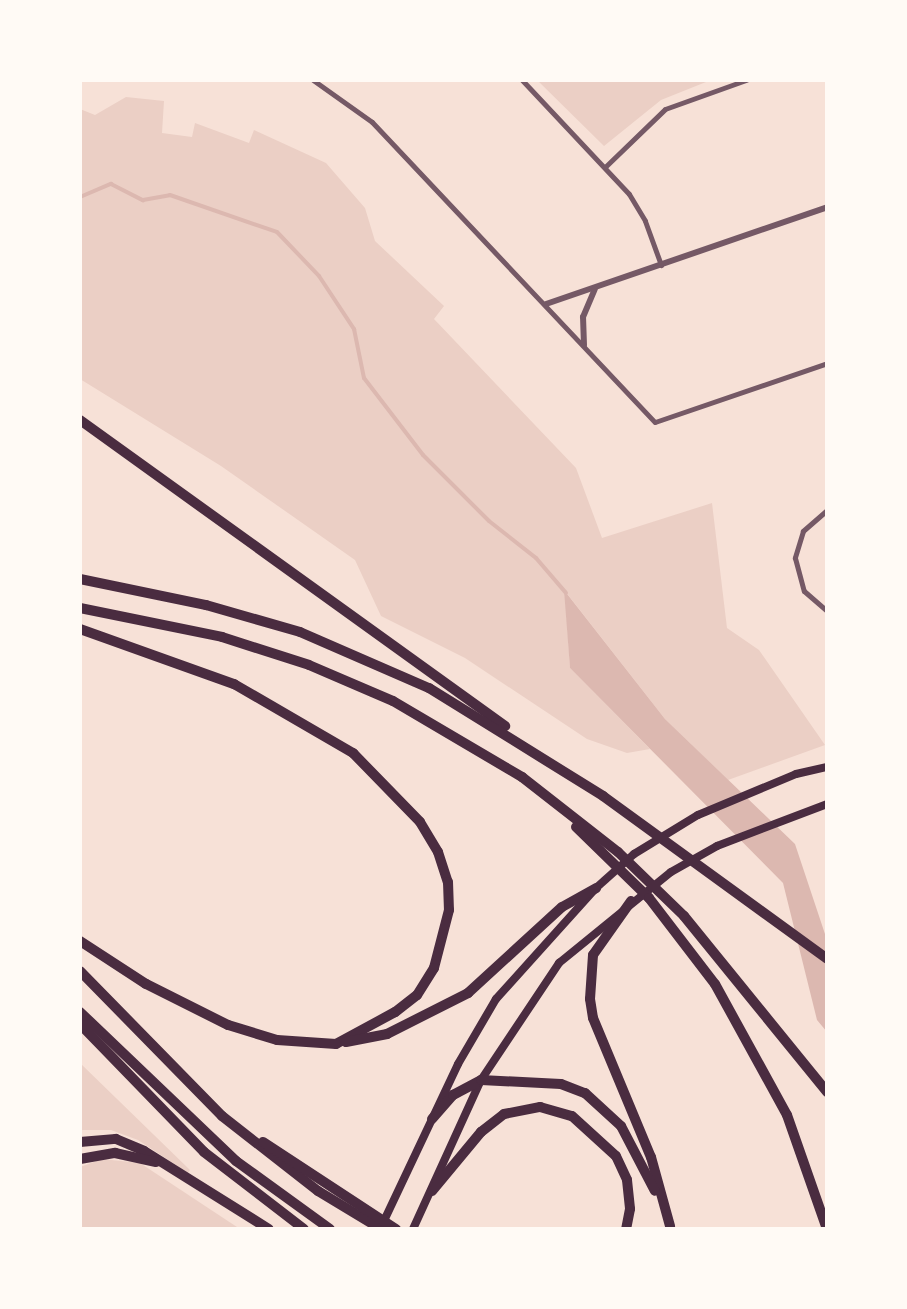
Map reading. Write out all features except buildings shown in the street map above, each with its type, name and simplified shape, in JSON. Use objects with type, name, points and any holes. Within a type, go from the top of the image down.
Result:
[{"type":"highway","points":[[80,420],[827,959]]},
{"type":"highway","points":[[80,579],[252,617],[347,650],[464,707],[603,796]]},
{"type":"highway","points":[[80,608],[264,649],[353,683],[434,723],[522,777],[655,887],[733,973],[827,1092]]},
{"type":"highway","points":[[80,628],[191,666],[285,711],[353,753],[381,776],[420,822],[438,852],[448,882],[444,940],[434,968],[416,994],[395,1012],[336,1044]]},
{"type":"highway","points":[[434,723],[602,850],[683,939],[715,984],[774,1088],[803,1156],[827,1229]]},
{"type":"highway","points":[[80,941],[146,984],[228,1024],[276,1040],[336,1044],[387,1034],[452,1002],[562,907],[596,888]]},
{"type":"highway","points":[[631,901],[593,955],[590,999],[593,1018],[651,1157],[671,1227]]},
{"type":"highway","points":[[80,971],[252,1142],[318,1191],[381,1229]]},
{"type":"highway","points":[[80,1012],[236,1161],[330,1229]]},
{"type":"highway","points":[[80,1024],[193,1142],[240,1184],[304,1229]]},
{"type":"highway","points":[[144,1038],[256,1137],[396,1229]]},
{"type":"highway","points":[[432,1119],[452,1095],[481,1080],[527,1080],[585,1092],[612,1115],[636,1146],[671,1227]]},
{"type":"highway","points":[[432,1191],[481,1132],[504,1114],[540,1107],[572,1116],[616,1156],[628,1194],[626,1229]]},
{"type":"highway","points":[[80,1142],[116,1139],[184,1175],[269,1229]]},
{"type":"highway","points":[[80,1159],[115,1152],[184,1175]]},
{"type":"main road","points":[[381,1229],[432,1119],[496,999],[596,888],[634,854],[698,815],[796,774],[827,767]]},
{"type":"main road","points":[[413,1229],[481,1080],[509,1032],[559,964],[631,901],[717,846],[827,804]]},
{"type":"street","points":[[313,80],[328,83],[372,122],[655,422],[827,363]]},
{"type":"street","points":[[522,80],[605,166],[638,207],[661,265]]},
{"type":"street","points":[[605,166],[666,109],[746,80]]},
{"type":"street","points":[[546,304],[827,207]]},
{"type":"street","points":[[584,345],[583,317],[596,287]]},
{"type":"street","points":[[827,510],[808,524],[795,558],[804,592],[827,611]]},
{"type":"shaded area","points":[[537,80],[711,80],[661,100],[604,146]]},
{"type":"shaded area","points":[[126,97],[164,101],[162,133],[192,137],[195,123],[249,143],[254,130],[326,163],[365,208],[375,241],[444,306],[434,319],[576,468],[602,538],[712,503],[727,628],[759,650],[825,745],[728,780],[665,719],[565,591],[570,668],[650,749],[627,753],[587,739],[465,658],[381,616],[355,560],[221,466],[80,379],[80,109],[95,115]]},
{"type":"shaded area","points":[[564,590],[665,719],[795,844],[827,940],[827,1032],[817,1020],[783,883],[570,668]]},
{"type":"shaded area","points":[[80,1063],[190,1170],[188,1173],[138,1140],[111,1130],[80,1130]]},
{"type":"shaded area","points":[[102,1159],[140,1163],[240,1229],[80,1229],[80,1167]]},
{"type":"waterway","points":[[80,197],[111,184],[143,200],[170,195],[277,232],[319,276],[354,329],[364,378],[423,455],[489,521],[536,558],[566,593]]}]
